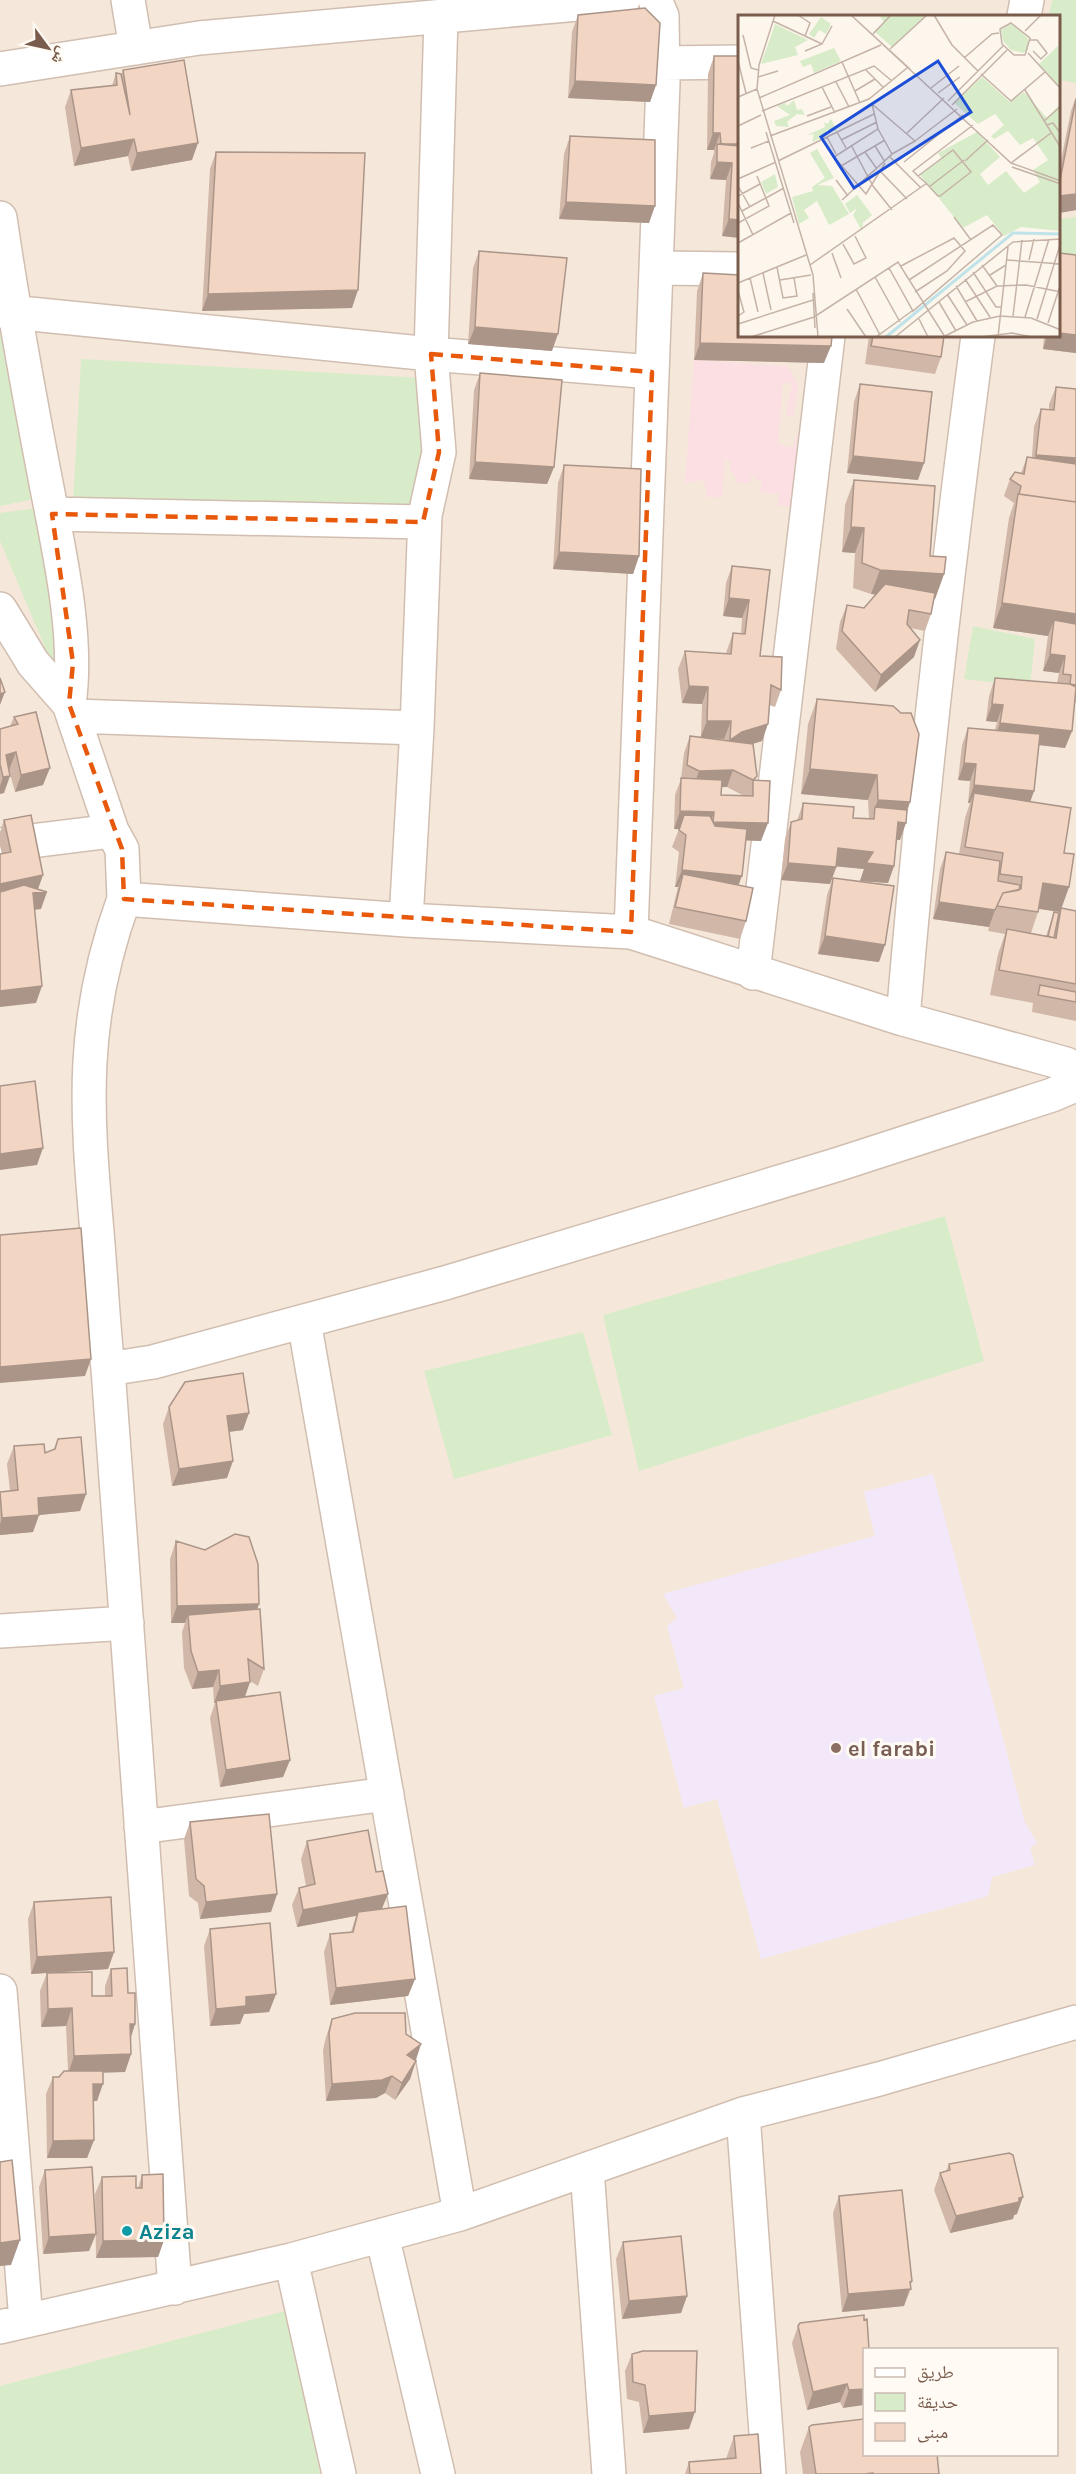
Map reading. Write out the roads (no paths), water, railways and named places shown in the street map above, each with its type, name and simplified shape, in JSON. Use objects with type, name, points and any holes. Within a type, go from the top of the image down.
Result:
[{"type":"street","points":[[128,0],[136,48]]},
{"type":"street","points":[[0,69],[136,48],[330,24],[622,0]]},
{"type":"street","points":[[631,932],[663,63],[662,16],[654,0]]},
{"type":"street","points":[[1024,15],[1027,0]]},
{"type":"street","points":[[406,920],[417,728],[424,522],[439,452],[432,354],[441,16]]},
{"type":"street","points":[[663,63],[738,63]]},
{"type":"street","points":[[0,218],[7,312],[52,514],[73,663],[71,710]]},
{"type":"street","points":[[656,268],[738,269]]},
{"type":"street","points":[[7,312],[432,354],[652,372]]},
{"type":"street","points":[[753,973],[828,338]]},
{"type":"street","points":[[903,1019],[933,708],[978,338]]},
{"type":"street","points":[[52,514],[424,522]]},
{"type":"street","points":[[0,609],[33,663],[71,710],[112,831],[122,849],[124,898],[107,945],[96,993],[88,1060],[87,1116],[108,1369],[175,2288]]},
{"type":"street","points":[[71,710],[417,728]]},
{"type":"street","points":[[0,845],[112,831]]},
{"type":"street","points":[[124,898],[406,920],[631,932],[753,973],[903,1019],[1066,1064],[1076,1073]]},
{"type":"street","points":[[108,1369],[153,1362],[445,1283],[836,1165],[1052,1095],[1073,1086],[1076,1079]]},
{"type":"street","points":[[304,1321],[460,2214]]},
{"type":"street","points":[[0,1631],[127,1623]]},
{"type":"street","points":[[141,1827],[387,1794]]},
{"type":"street","points":[[0,1991],[13,2324],[291,2260],[460,2214],[743,2114],[879,2079],[1076,2022]]},
{"type":"street","points":[[743,2114],[769,2474]]},
{"type":"street","points":[[587,2169],[609,2474]]},
{"type":"street","points":[[382,2235],[438,2474]]},
{"type":"street","points":[[291,2260],[339,2474]]},
{"type":"place","name":"el farabi","points":[[836,1748]]},
{"type":"place","name":"Aziza","points":[[127,2231]]}]
